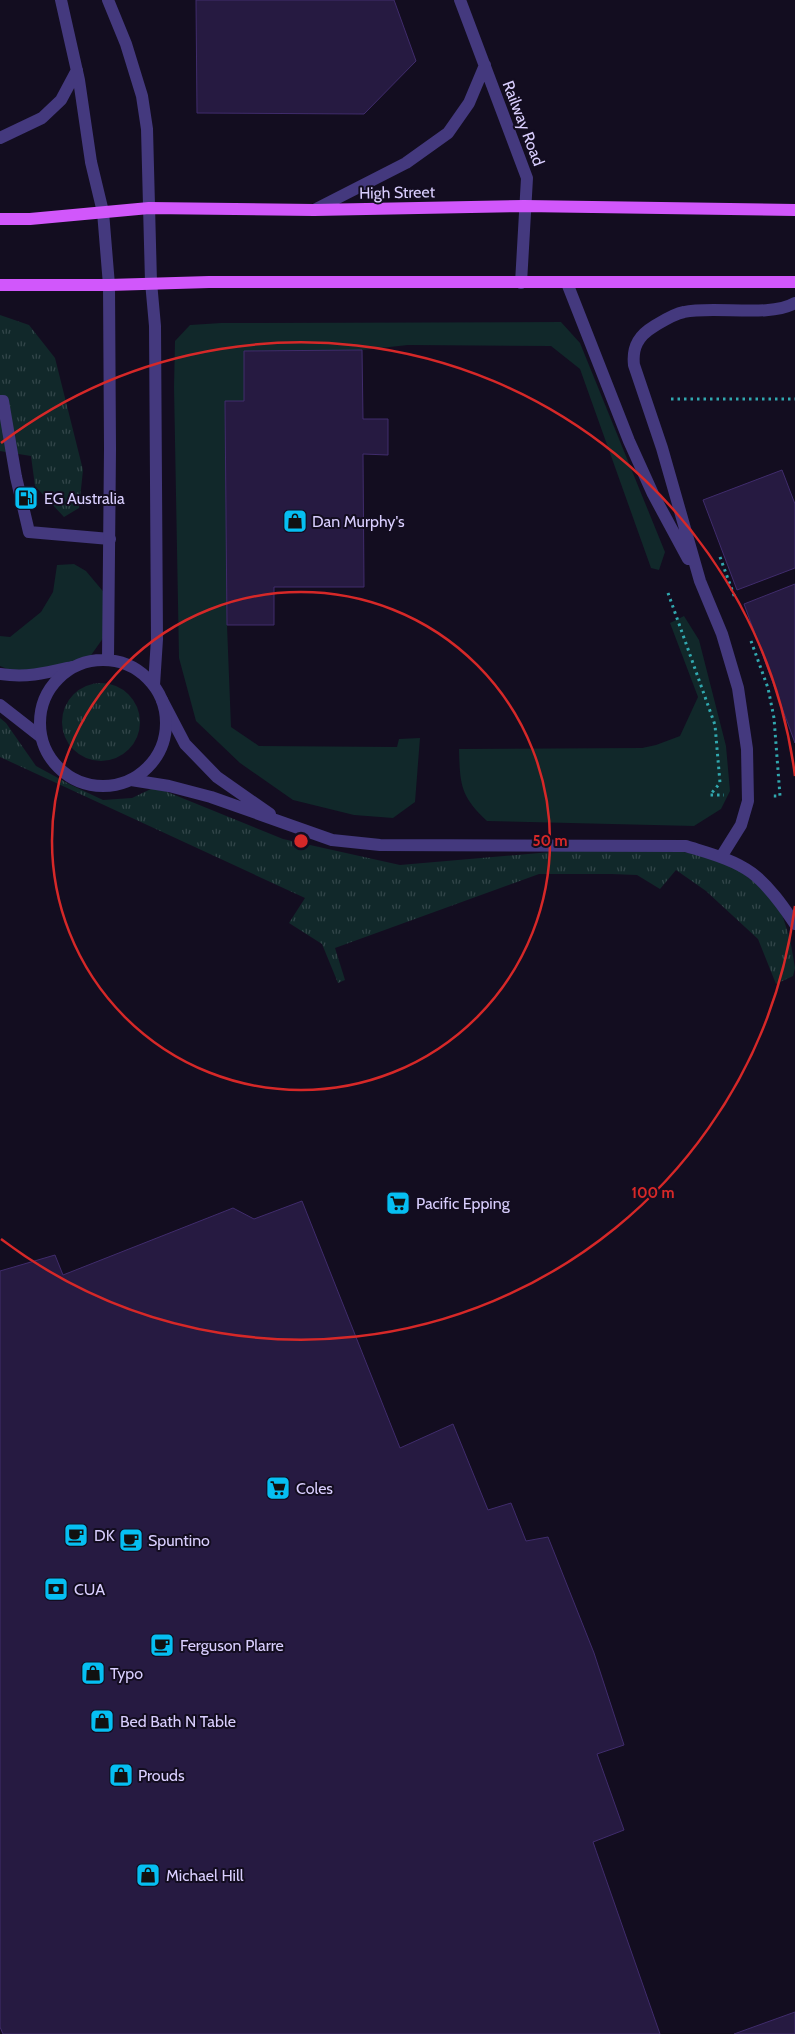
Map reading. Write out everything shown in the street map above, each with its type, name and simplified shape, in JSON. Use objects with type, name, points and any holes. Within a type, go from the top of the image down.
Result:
[{"type":"main road","name":"High Street","points":[[0,219],[30,219],[149,208],[314,210],[524,206],[795,210]]},
{"type":"main road","points":[[0,285],[109,285],[151,282],[795,282]]},
{"type":"street","points":[[61,0],[77,70],[91,162],[102,212],[109,285],[110,539],[108,660]]},
{"type":"street","points":[[108,0],[126,44],[142,96],[147,130],[151,282],[155,326],[157,639],[154,686]]},
{"type":"street","name":"Railway Road","points":[[460,0],[527,178],[520,283]]},
{"type":"street","name":"Railway Road","points":[[314,210],[406,163],[448,132],[469,103],[485,65]]},
{"type":"street","points":[[0,138],[42,118],[61,100],[77,70]]},
{"type":"street","points":[[568,283],[629,441],[653,494],[700,580]]},
{"type":"street","points":[[721,857],[741,825],[748,801],[747,749],[738,688],[722,634],[700,580],[662,448],[634,365],[633,354],[637,341],[650,329],[684,312],[769,309],[795,303]]},
{"type":"street","points":[[0,400],[4,400],[16,477],[29,532],[110,539]]},
{"type":"street","points":[[0,674],[20,677],[36,675],[72,667],[88,661],[108,660],[126,664],[141,673],[154,686],[185,744],[217,777],[284,824]]},
{"type":"street","points":[[72,667],[56,679],[45,697],[40,716],[41,737],[48,755],[60,770],[76,780],[94,786],[112,786],[131,780],[146,769],[157,755],[164,738],[166,719],[162,700]]},
{"type":"street","points":[[0,706],[41,737]]},
{"type":"street","points":[[131,780],[169,786],[210,797],[332,840],[380,845],[686,846],[721,857],[752,873],[777,899],[795,924]]},
{"type":"green space","points":[[0,315],[29,325],[55,358],[83,470],[79,508],[64,517],[35,486],[31,456],[0,451]]},
{"type":"green space","points":[[561,322],[580,343],[665,552],[659,570],[651,568],[580,369],[551,346],[408,345],[362,350],[244,351],[244,401],[225,401],[227,625],[231,727],[259,746],[397,747],[399,739],[420,738],[415,802],[393,818],[354,815],[293,800],[240,763],[196,721],[179,658],[174,387],[175,341],[190,325],[221,323]]},
{"type":"green space","points":[[74,564],[86,571],[107,596],[106,634],[87,661],[72,667],[12,671],[0,666],[0,636],[10,637],[41,612],[53,592],[57,565]]},
{"type":"green space","points":[[684,616],[699,640],[726,746],[730,791],[721,809],[694,826],[487,821],[478,812],[463,789],[459,749],[642,748],[680,736],[698,697],[670,623]]},
{"type":"green space","points":[[93,683],[109,683],[123,689],[134,700],[140,714],[140,730],[134,744],[123,755],[109,761],[93,761],[79,755],[68,744],[62,730],[62,714],[68,700],[79,689]]},
{"type":"green space","points":[[0,718],[6,723],[36,766],[103,800],[132,798],[155,787],[283,839],[400,865],[631,845],[721,857],[777,899],[790,939],[795,968],[793,976],[776,984],[758,939],[706,891],[676,870],[660,889],[637,875],[539,874],[335,948],[345,980],[338,983],[322,944],[289,923],[305,898],[0,757]]},
{"type":"building","points":[[196,0],[394,0],[416,61],[364,114],[197,113]]},
{"type":"building","name":"Dan Murphy's","points":[[362,350],[363,419],[388,419],[388,455],[363,454],[364,587],[274,587],[274,625],[227,625],[225,401],[244,401],[244,351]]},
{"type":"building","points":[[782,470],[795,504],[795,568],[737,590],[703,500]]},
{"type":"building","points":[[795,584],[795,743],[744,604]]},
{"type":"building","points":[[302,1201],[400,1448],[453,1424],[488,1510],[511,1503],[526,1541],[548,1537],[594,1653],[624,1745],[597,1754],[624,1830],[593,1842],[660,2034],[3,2034],[0,2027],[0,1271],[55,1255],[63,1275],[233,1208],[254,1219]]},
{"type":"building","points":[[795,2012],[795,2034],[734,2034]]},
{"type":"place","name":"EG Australia","points":[[26,498]]},
{"type":"place","name":"Dan Murphy's","points":[[295,521]]},
{"type":"place","name":"Pacific Epping","points":[[398,1203]]},
{"type":"place","name":"Coles","points":[[278,1488]]},
{"type":"place","name":"DK","points":[[76,1535]]},
{"type":"place","name":"Spuntino","points":[[131,1540]]},
{"type":"place","name":"CUA","points":[[56,1589]]},
{"type":"place","name":"Ferguson Plarre","points":[[162,1645]]},
{"type":"place","name":"Typo","points":[[93,1673]]},
{"type":"place","name":"Bed Bath N Table","points":[[102,1721]]},
{"type":"place","name":"Prouds","points":[[121,1775]]},
{"type":"place","name":"Michael Hill","points":[[148,1875]]}]
